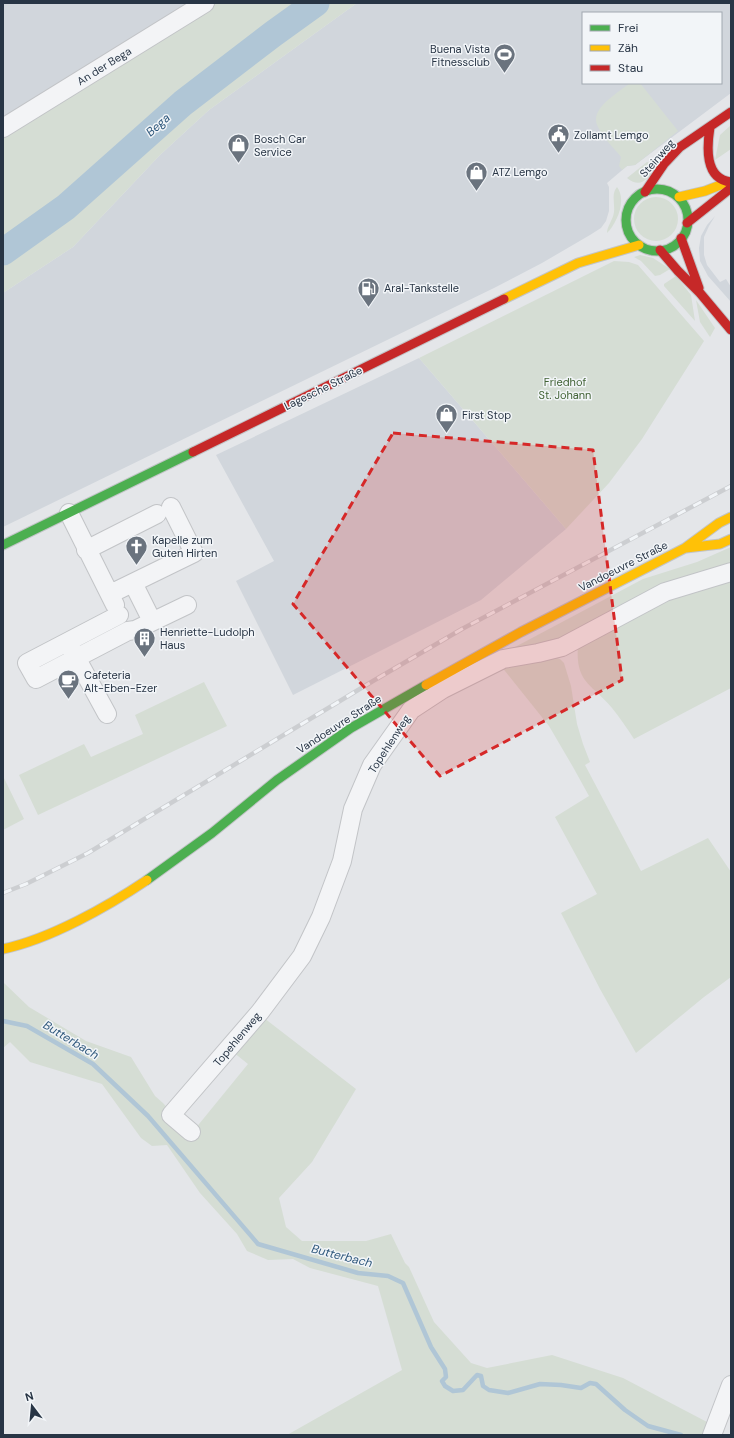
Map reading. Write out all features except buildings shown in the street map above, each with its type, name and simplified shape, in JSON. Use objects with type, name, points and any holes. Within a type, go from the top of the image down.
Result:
[{"type":"street","name":"An der Bega","points":[[3,128],[205,3]]},
{"type":"street","name":"Steinweg","points":[[645,192],[664,164],[680,148],[731,112]]},
{"type":"street","points":[[710,127],[707,144],[711,169],[717,176],[730,184]]},
{"type":"street","name":"Steinweg","points":[[681,158],[690,140]]},
{"type":"street","points":[[674,183],[677,196],[686,212],[687,222],[681,238],[666,249],[660,250],[650,250],[639,245],[628,231],[626,222],[630,204],[636,196],[645,192],[661,189],[677,196],[705,191],[730,184]]},
{"type":"street","points":[[687,222],[730,184]]},
{"type":"street","points":[[616,231],[626,222]]},
{"type":"street","points":[[681,238],[700,293]]},
{"type":"street","name":"Lagesche Straße","points":[[3,545],[578,263],[639,245]]},
{"type":"street","name":"Lagesche Straße","points":[[578,263],[595,250]]},
{"type":"street","points":[[660,250],[700,293],[731,330]]},
{"type":"street","points":[[86,550],[164,510],[194,553],[110,594]]},
{"type":"street","points":[[69,513],[86,550],[128,631]]},
{"type":"street","name":"Vandoeuvre Straße","points":[[3,949],[22,945],[83,918],[145,881],[212,833],[277,780],[351,728],[521,632],[685,548],[719,523],[731,517]]},
{"type":"street","name":"Vandoeuvre Straße","points":[[685,548],[720,544],[731,538]]},
{"type":"street","name":"Topehlenweg","points":[[191,1132],[171,1115],[260,1012],[302,956],[321,917],[342,861],[353,809],[372,765],[411,710],[443,689],[503,659],[562,647],[665,592],[731,572]]},
{"type":"street","points":[[133,583],[152,621]]},
{"type":"street","points":[[119,615],[27,664],[36,679],[128,631],[135,630],[186,605]]},
{"type":"street","points":[[68,642],[106,714]]},
{"type":"street","name":"Vandoeuvre Straße","points":[[8,958],[22,945]]},
{"type":"street","points":[[712,1435],[731,1385]]},
{"type":"highlighted area","points":[[393,433],[593,450],[622,680],[440,776],[293,604]]},
{"type":"shaded area","points":[[3,3],[198,3],[3,122]]},
{"type":"shaded area","points":[[357,3],[731,3],[731,93],[635,165],[627,166],[607,183],[609,187],[609,211],[606,221],[601,228],[542,263],[494,288],[3,527],[3,293],[73,247],[160,155],[209,110]]},
{"type":"shaded area","points":[[715,216],[704,237],[704,255],[707,265],[720,282],[726,279],[731,287],[731,302],[708,276],[700,261],[699,248],[701,236],[707,225]]},
{"type":"shaded area","points":[[419,358],[566,529],[481,600],[293,695],[236,581],[274,561],[216,455]]},
{"type":"green space","points":[[216,3],[357,3],[209,110],[160,155],[73,247],[3,293],[3,135],[122,63]]},
{"type":"green space","points":[[629,84],[641,84],[678,131],[635,165],[627,166],[622,170],[619,166],[621,157],[603,135],[596,120],[597,114],[601,108]]},
{"type":"green space","points":[[731,125],[731,149],[715,160],[720,135]]},
{"type":"green space","points":[[647,162],[658,166],[648,178],[637,183],[627,178]]},
{"type":"green space","points":[[617,187],[621,198],[620,211],[611,229],[607,233],[613,215],[614,193]]},
{"type":"green space","points":[[652,197],[660,197],[665,198],[672,203],[677,210],[677,228],[672,235],[665,240],[652,241],[644,238],[637,231],[634,223],[634,215],[637,207],[644,200]]},
{"type":"green space","points":[[640,255],[653,258],[670,269],[660,275],[655,276],[641,261],[634,257]]},
{"type":"green space","name":"Friedhof St. Johann","points":[[614,261],[629,262],[638,265],[704,341],[642,439],[609,483],[566,529],[419,358]]},
{"type":"green space","points":[[676,276],[691,295],[695,321],[664,286],[664,284]]},
{"type":"green space","points":[[696,300],[715,328],[710,337],[700,322]]},
{"type":"green space","points":[[731,547],[731,564],[561,639],[500,655],[643,579],[697,562]]},
{"type":"green space","points":[[731,580],[731,688],[634,739],[612,708],[591,687],[582,675],[579,667],[578,645],[662,601]]},
{"type":"green space","points":[[554,657],[560,659],[564,663],[571,686],[577,724],[590,762],[585,765],[641,871],[708,838],[731,872],[731,977],[704,997],[636,1053],[600,989],[561,913],[597,894],[555,817],[589,796],[549,726],[501,666],[535,662]]},
{"type":"green space","points":[[204,682],[227,726],[38,815],[19,775],[84,744],[91,757],[143,734],[135,715]]},
{"type":"green space","points":[[3,776],[24,819],[3,830]]},
{"type":"green space","points":[[3,978],[4,983],[29,1007],[86,1041],[131,1057],[155,1096],[171,1112],[195,1129],[248,1064],[233,1052],[264,1018],[356,1089],[312,1162],[279,1198],[286,1227],[302,1241],[366,1241],[391,1234],[405,1263],[409,1267],[434,1322],[471,1363],[487,1368],[552,1355],[623,1378],[707,1422],[704,1435],[287,1435],[402,1370],[378,1286],[310,1268],[293,1259],[268,1260],[247,1251],[237,1234],[200,1193],[167,1145],[152,1146],[141,1138],[102,1084],[30,1062],[10,1042],[3,1048]]},
{"type":"waterway","name":"Bega","points":[[3,252],[66,207],[183,103],[316,3]]},
{"type":"waterway","name":"Butterbach","points":[[3,1021],[27,1026],[93,1064],[148,1116],[258,1244],[358,1273],[388,1276],[403,1283],[431,1347],[445,1369],[446,1377],[442,1381],[445,1386],[453,1391],[463,1390],[477,1375],[481,1376],[483,1386],[489,1390],[508,1393],[540,1384],[581,1388],[590,1383],[596,1384],[625,1410],[648,1426],[681,1435]]},
{"type":"railway","points":[[3,893],[26,884],[88,853],[462,629],[731,486]]},
{"type":"traffic: fast","points":[[657,189],[669,192],[679,198],[685,208],[688,220],[685,232],[679,242],[669,248],[657,251],[645,248],[635,242],[629,232],[626,220],[629,208],[635,198],[645,192],[657,189]]},
{"type":"traffic: fast","points":[[3,545],[193,452]]},
{"type":"traffic: fast","points":[[147,880],[212,833],[277,780],[351,728],[426,685]]},
{"type":"traffic: slow","points":[[679,197],[705,191],[728,182]]},
{"type":"traffic: slow","points":[[504,299],[578,263],[639,245]]},
{"type":"traffic: slow","points":[[426,685],[521,632],[685,548],[719,523],[731,517]]},
{"type":"traffic: slow","points":[[686,548],[720,544],[731,539]]},
{"type":"traffic: slow","points":[[3,949],[40,938],[78,921],[147,880]]},
{"type":"traffic: jam","points":[[645,192],[664,164],[680,147],[731,112]]},
{"type":"traffic: jam","points":[[710,127],[708,152],[712,168],[716,175],[722,180],[731,182]]},
{"type":"traffic: jam","points":[[687,223],[731,188]]},
{"type":"traffic: jam","points":[[681,238],[699,288]]},
{"type":"traffic: jam","points":[[660,250],[700,293],[731,330]]},
{"type":"traffic: jam","points":[[193,452],[504,299]]},
{"type":"place","name":"Buena Vista Fitnessclub","points":[[505,74]]},
{"type":"place","name":"Zollamt Lemgo","points":[[558,154]]},
{"type":"place","name":"Bosch Car Service","points":[[239,164]]},
{"type":"place","name":"ATZ Lemgo","points":[[476,192]]},
{"type":"place","name":"Aral-Tankstelle","points":[[368,308]]},
{"type":"place","name":"First Stop","points":[[446,434]]},
{"type":"place","name":"Kapelle zum Guten Hirten","points":[[137,566]]},
{"type":"place","name":"Henriette-Ludolph Haus","points":[[144,658]]},
{"type":"place","name":"Cafeteria Alt-Eben-Ezer","points":[[68,700]]}]
